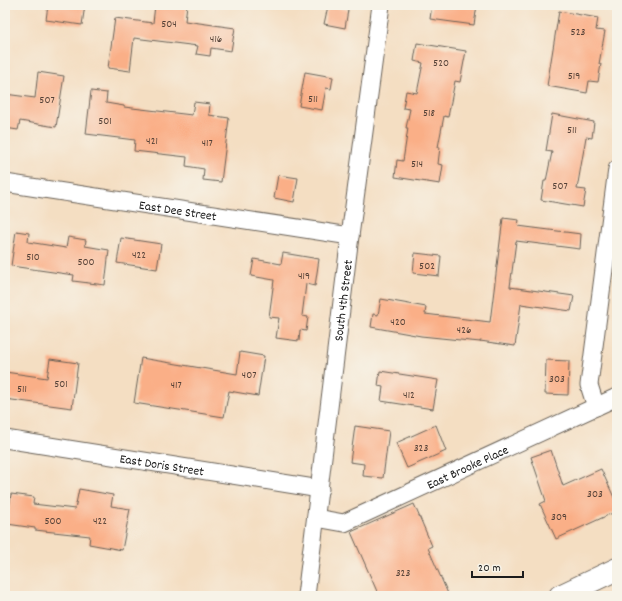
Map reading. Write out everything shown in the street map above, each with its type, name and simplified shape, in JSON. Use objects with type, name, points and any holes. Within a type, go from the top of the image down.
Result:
[{"type":"main road","points":[[560,596],[617,570]]},
{"type":"street","name":"South 4th Street","points":[[306,596],[350,236],[381,5]]},
{"type":"street","points":[[596,407],[589,385],[617,169]]},
{"type":"street","name":"East Dee Street","points":[[5,182],[350,236]]},
{"type":"street","name":"East Brooke Place","points":[[316,518],[344,523],[617,397]]},
{"type":"street","name":"East Doris Street","points":[[5,439],[320,488]]},
{"type":"building","points":[[48,5],[85,5],[82,25],[46,20]]},
{"type":"building","points":[[155,5],[187,5],[185,21],[235,28],[231,51],[211,48],[210,56],[196,54],[198,46],[134,38],[130,71],[108,68],[115,18],[153,23]]},
{"type":"building","points":[[432,5],[477,5],[474,25],[430,19]]},
{"type":"building","points":[[328,6],[348,10],[345,28],[324,24]]},
{"type":"building","points":[[559,11],[598,18],[596,30],[605,31],[599,64],[601,64],[598,82],[589,81],[587,93],[547,86]]},
{"type":"building","points":[[417,43],[466,51],[460,82],[455,81],[448,117],[444,116],[438,147],[440,147],[438,164],[443,165],[440,184],[395,177],[397,160],[403,161],[408,128],[406,128],[410,109],[403,108],[406,91],[417,93],[423,63],[414,61]]},
{"type":"building","points":[[38,72],[64,76],[56,127],[20,121],[18,130],[5,128],[5,94],[35,98]]},
{"type":"building","points":[[305,72],[333,77],[331,89],[326,88],[322,110],[299,106]]},
{"type":"building","points":[[91,91],[107,93],[106,103],[124,107],[192,115],[194,102],[210,104],[209,115],[229,118],[221,182],[203,180],[204,169],[186,166],[187,157],[134,151],[135,140],[86,134]]},
{"type":"building","points":[[552,114],[594,122],[592,138],[586,137],[577,189],[586,190],[583,207],[541,200],[544,181],[546,181],[552,152],[546,151]]},
{"type":"building","points":[[278,175],[298,178],[294,202],[274,198]]},
{"type":"building","points":[[503,218],[519,220],[518,226],[581,234],[580,249],[516,241],[510,287],[574,296],[571,311],[521,304],[515,346],[480,341],[421,336],[371,327],[373,314],[378,315],[381,299],[426,307],[425,314],[490,322]]},
{"type":"building","points":[[16,231],[29,233],[28,242],[66,248],[68,237],[86,240],[85,246],[109,250],[105,285],[73,281],[74,275],[11,266]]},
{"type":"building","points":[[121,238],[161,244],[157,269],[117,263]]},
{"type":"building","points":[[283,253],[319,259],[315,286],[306,284],[302,316],[308,317],[306,331],[300,330],[299,341],[276,338],[279,318],[269,317],[274,280],[251,276],[254,259],[281,264]]},
{"type":"building","points":[[415,253],[441,256],[439,276],[413,273]]},
{"type":"building","points":[[240,352],[264,356],[258,396],[229,391],[224,417],[134,403],[141,358],[237,374]]},
{"type":"building","points":[[50,359],[78,363],[72,408],[5,399],[5,372],[47,378]]},
{"type":"building","points":[[546,360],[569,361],[568,395],[545,394]]},
{"type":"building","points":[[380,371],[438,380],[433,409],[381,401],[383,387],[378,386]]},
{"type":"building","points":[[436,425],[446,451],[407,468],[396,443]]},
{"type":"building","points":[[355,426],[389,431],[383,478],[363,476],[364,464],[350,462]]},
{"type":"building","points":[[551,450],[563,486],[601,469],[617,504],[617,511],[556,539],[540,504],[546,501],[531,457]]},
{"type":"building","points":[[79,489],[113,495],[111,506],[130,509],[122,550],[89,544],[90,536],[35,530],[35,528],[7,524],[11,494],[34,497],[33,504],[75,509]]},
{"type":"building","points":[[414,504],[432,546],[428,548],[449,596],[379,596],[351,532]]}]
